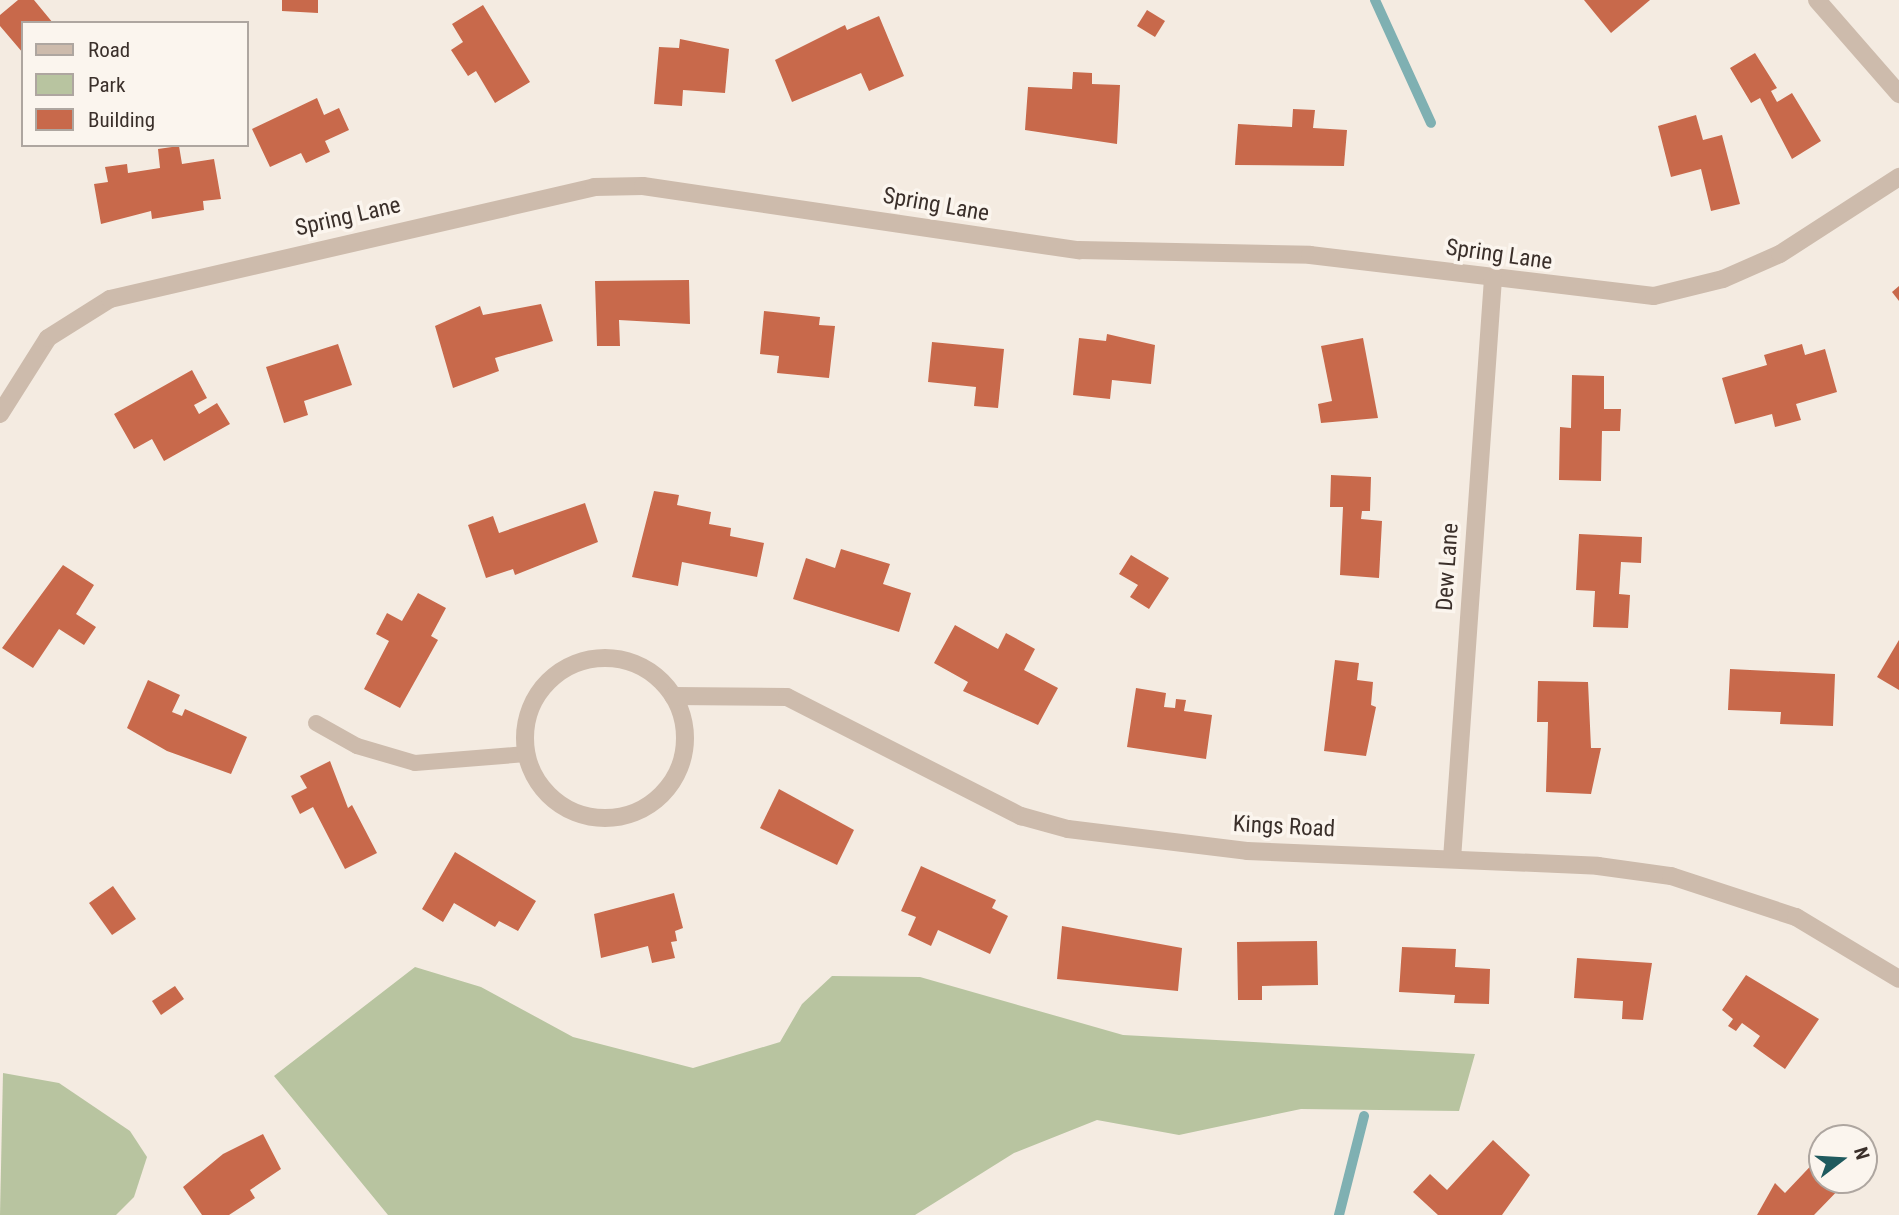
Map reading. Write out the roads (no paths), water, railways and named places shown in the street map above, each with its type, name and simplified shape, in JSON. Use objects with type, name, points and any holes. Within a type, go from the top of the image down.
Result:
[{"type":"street","points":[[1817,0],[1899,94]]},
{"type":"street","name":"Spring Lane","points":[[0,414],[48,338],[110,299],[594,187],[643,186],[1079,250],[1310,255],[1605,295],[1665,294],[1723,279],[1780,254],[1899,177]]},
{"type":"street","name":"Dew Lane","points":[[1452,859],[1493,278]]},
{"type":"street","points":[[602,657],[630,661],[674,696],[684,720],[679,770],[665,792],[634,813],[596,819],[572,812],[550,798],[526,754],[534,699],[551,677],[575,663],[602,657]]},
{"type":"street","name":"Kings Road","points":[[674,696],[787,697],[1021,816],[1068,829],[1247,850],[1598,866],[1734,892],[1834,937],[1899,979]]},
{"type":"lane","points":[[316,723],[357,746],[415,763],[526,754]]},
{"type":"waterway","points":[[1375,0],[1431,123]]},
{"type":"waterway","points":[[1339,1215],[1364,1116]]}]
